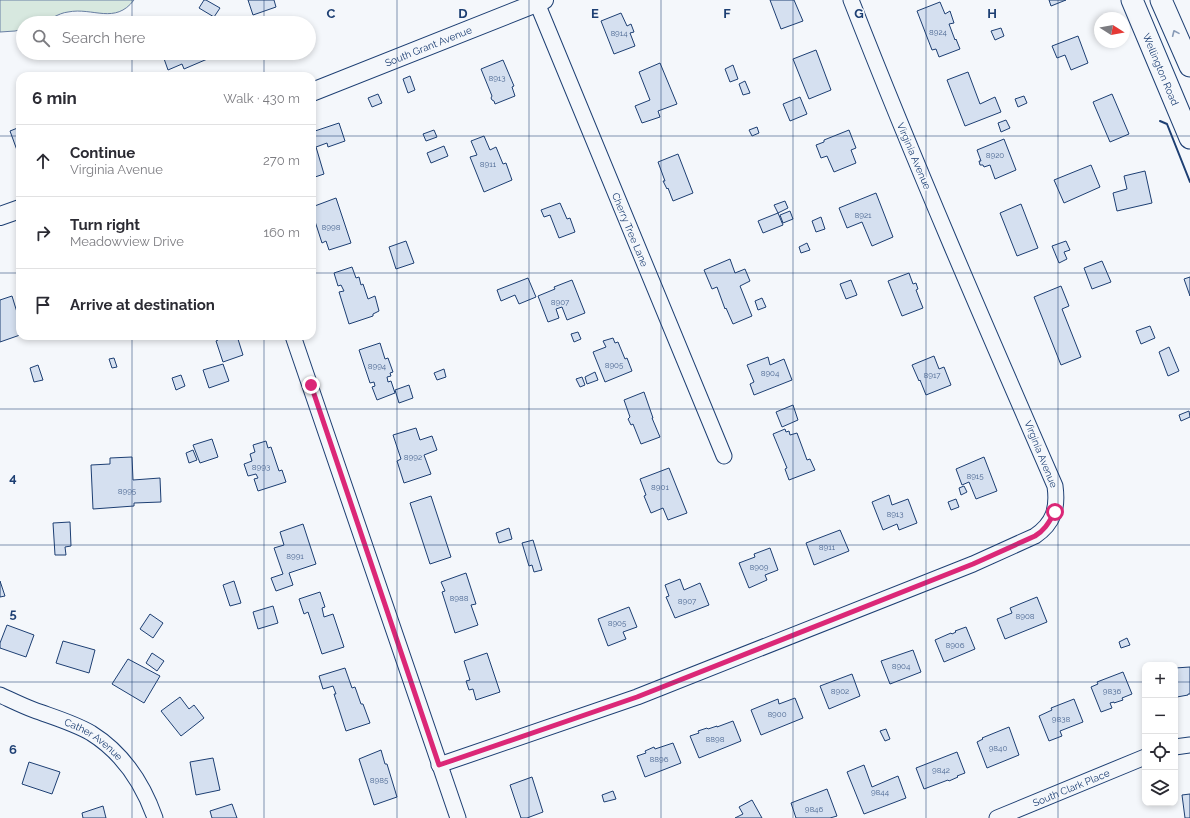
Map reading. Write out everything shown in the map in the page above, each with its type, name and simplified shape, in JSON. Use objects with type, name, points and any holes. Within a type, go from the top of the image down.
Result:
[{"type":"main road","name":"Wellington Road","points":[[1132,0],[1190,138]]},
{"type":"main road","points":[[1161,0],[1190,66]]},
{"type":"street","name":"Virginia Avenue","points":[[439,765],[644,694],[973,564],[1035,536],[1042,532],[1049,524],[1055,512],[1057,499],[1056,486],[955,256],[883,82],[851,0]]},
{"type":"street","name":"South Grant Avenue","points":[[316,90],[540,2]]},
{"type":"street","name":"Cherry Tree Lane","points":[[540,2],[724,456]]},
{"type":"street","points":[[0,216],[16,210]]},
{"type":"street","points":[[295,340],[458,818]]},
{"type":"street","name":"Cather Avenue","points":[[0,695],[66,721],[91,733],[107,744],[124,761],[141,785],[155,818]]},
{"type":"street","points":[[1178,747],[1190,745]]},
{"type":"street","name":"South Clark Place","points":[[997,818],[1142,758]]},
{"type":"shaded area","points":[[0,0],[134,0],[119,12],[103,14],[77,11],[57,16],[16,16],[16,31],[0,32]]},
{"type":"building","points":[[204,0],[206,0],[220,8],[215,16],[212,16],[199,8]]},
{"type":"building","points":[[248,0],[274,0],[276,7],[253,15]]},
{"type":"building","points":[[770,0],[794,0],[803,21],[781,29]]},
{"type":"building","points":[[1049,0],[1066,0],[1051,6]]},
{"type":"building","points":[[940,2],[945,14],[950,11],[954,23],[949,24],[960,49],[939,57],[936,49],[932,50],[917,11]]},
{"type":"building","points":[[621,13],[627,26],[631,24],[634,32],[630,33],[635,46],[614,54],[601,21]]},
{"type":"building","points":[[1001,28],[1004,36],[995,40],[991,31]]},
{"type":"building","points":[[1078,36],[1088,63],[1071,70],[1065,55],[1057,58],[1052,46]]},
{"type":"building","points":[[816,50],[831,90],[809,99],[793,59]]},
{"type":"building","points":[[164,60],[205,60],[184,69],[182,64],[168,70]]},
{"type":"building","points":[[503,60],[514,86],[512,87],[515,96],[495,104],[491,98],[492,96],[481,69]]},
{"type":"building","points":[[660,63],[677,104],[658,111],[660,117],[642,123],[635,106],[650,100],[639,72]]},
{"type":"building","points":[[733,65],[738,79],[730,82],[725,69]]},
{"type":"building","points":[[968,72],[980,104],[995,97],[1001,112],[965,126],[947,80]]},
{"type":"building","points":[[410,76],[415,90],[408,93],[403,79]]},
{"type":"building","points":[[745,81],[750,93],[743,95],[739,84]]},
{"type":"building","points":[[378,94],[382,103],[372,107],[368,98]]},
{"type":"building","points":[[1112,94],[1129,134],[1110,142],[1093,102]]},
{"type":"building","points":[[1024,96],[1027,103],[1018,107],[1015,99]]},
{"type":"building","points":[[800,97],[807,114],[790,121],[783,104]]},
{"type":"building","points":[[1006,120],[1010,128],[1001,132],[998,123]]},
{"type":"building","points":[[339,123],[345,141],[328,147],[327,143],[316,147],[316,131]]},
{"type":"building","points":[[757,127],[759,133],[752,136],[749,130]]},
{"type":"building","points":[[16,129],[16,148],[10,131]]},
{"type":"building","points":[[434,130],[437,137],[426,141],[423,134]]},
{"type":"building","points":[[849,130],[856,148],[851,150],[856,163],[834,172],[827,156],[821,158],[816,145],[824,142],[824,140]]},
{"type":"building","points":[[484,136],[490,150],[496,147],[503,164],[506,163],[512,180],[484,192],[470,157],[477,155],[471,141]]},
{"type":"building","points":[[1004,139],[1016,170],[995,179],[990,165],[984,167],[983,165],[980,165],[979,161],[981,161],[977,150]]},
{"type":"building","points":[[444,146],[448,156],[431,163],[427,153]]},
{"type":"building","points":[[316,147],[324,174],[316,177]]},
{"type":"building","points":[[678,154],[693,193],[673,201],[668,188],[667,189],[663,181],[665,181],[658,162]]},
{"type":"building","points":[[1091,165],[1100,187],[1064,203],[1054,180]]},
{"type":"building","points":[[1145,171],[1152,203],[1117,211],[1113,193],[1127,189],[1124,176]]},
{"type":"building","points":[[876,193],[893,237],[872,246],[862,222],[847,228],[839,208]]},
{"type":"building","points":[[336,198],[351,243],[329,250],[326,241],[322,243],[316,224],[316,206]]},
{"type":"building","points":[[785,201],[788,208],[778,213],[774,205]]},
{"type":"building","points":[[560,203],[567,219],[570,218],[575,232],[559,238],[550,215],[544,217],[541,210]]},
{"type":"building","points":[[1021,204],[1038,248],[1017,256],[1000,213]]},
{"type":"building","points":[[790,211],[793,219],[783,223],[780,215]]},
{"type":"building","points":[[778,213],[783,225],[763,233],[758,221]]},
{"type":"building","points":[[821,217],[825,229],[816,232],[812,221]]},
{"type":"building","points":[[406,241],[414,263],[396,269],[389,247]]},
{"type":"building","points":[[1066,241],[1070,250],[1064,252],[1067,259],[1059,263],[1052,246]]},
{"type":"building","points":[[807,243],[810,250],[801,253],[799,247]]},
{"type":"building","points":[[730,259],[735,273],[745,269],[750,281],[740,286],[752,316],[733,324],[726,308],[725,309],[717,287],[712,289],[704,270]]},
{"type":"building","points":[[1102,261],[1111,282],[1092,289],[1084,268]]},
{"type":"building","points":[[352,267],[356,278],[359,277],[361,285],[363,284],[368,299],[375,296],[379,311],[373,314],[373,316],[349,324],[339,292],[344,291],[341,285],[338,286],[334,273]]},
{"type":"building","points":[[909,273],[913,284],[916,283],[918,289],[916,290],[923,308],[902,316],[888,281]]},
{"type":"building","points":[[1190,277],[1190,296],[1184,279]]},
{"type":"building","points":[[528,278],[536,297],[519,304],[515,295],[501,301],[497,290]]},
{"type":"building","points":[[572,280],[585,313],[567,320],[562,307],[556,309],[559,318],[548,322],[538,296],[555,289],[554,287]]},
{"type":"building","points":[[851,280],[857,295],[846,299],[840,284]]},
{"type":"building","points":[[1061,286],[1069,306],[1062,309],[1081,357],[1061,365],[1034,297]]},
{"type":"building","points":[[12,296],[16,309],[16,336],[0,342],[0,300]]},
{"type":"building","points":[[762,298],[766,307],[758,310],[755,301]]},
{"type":"building","points":[[1150,326],[1155,338],[1141,344],[1136,331]]},
{"type":"building","points":[[578,332],[581,339],[574,342],[571,334]]},
{"type":"building","points":[[613,338],[615,343],[618,342],[632,371],[605,382],[593,352],[606,347],[603,341]]},
{"type":"building","points":[[238,340],[243,355],[223,362],[216,341]]},
{"type":"building","points":[[380,343],[385,359],[388,358],[393,372],[390,373],[391,376],[387,377],[388,382],[391,381],[395,393],[377,400],[372,387],[375,386],[374,382],[370,383],[359,350]]},
{"type":"building","points":[[1169,347],[1179,371],[1168,376],[1159,352]]},
{"type":"building","points":[[934,356],[939,369],[944,367],[951,385],[926,395],[912,365]]},
{"type":"building","points":[[768,357],[770,365],[784,359],[792,380],[754,395],[750,384],[754,382],[747,365]]},
{"type":"building","points":[[114,358],[117,367],[112,368],[109,359]]},
{"type":"building","points":[[223,364],[229,381],[209,388],[203,370]]},
{"type":"building","points":[[38,365],[43,380],[34,382],[30,368]]},
{"type":"building","points":[[444,369],[446,377],[437,380],[434,373]]},
{"type":"building","points":[[595,372],[598,380],[587,384],[585,377]]},
{"type":"building","points":[[181,375],[185,386],[176,390],[172,378]]},
{"type":"building","points":[[582,377],[585,385],[580,387],[576,379]]},
{"type":"building","points":[[409,385],[413,398],[399,403],[395,390]]},
{"type":"building","points":[[644,392],[660,437],[641,444],[633,424],[631,425],[628,419],[630,417],[624,400]]},
{"type":"building","points":[[793,405],[798,420],[782,427],[776,412]]},
{"type":"building","points":[[1189,411],[1190,417],[1181,421],[1179,415]]},
{"type":"building","points":[[416,428],[420,440],[432,436],[437,450],[424,455],[431,474],[404,483],[397,461],[401,459],[393,435]]},
{"type":"building","points":[[785,429],[786,432],[789,431],[790,435],[797,433],[807,460],[810,459],[815,470],[789,480],[785,469],[787,468],[773,434]]},
{"type":"building","points":[[212,439],[218,457],[200,463],[193,445]]},
{"type":"building","points":[[266,441],[268,448],[271,447],[279,471],[282,470],[286,482],[258,491],[254,479],[258,478],[256,474],[248,476],[244,464],[252,461],[250,454],[255,452],[253,445]]},
{"type":"building","points":[[193,450],[197,460],[189,463],[186,453]]},
{"type":"building","points":[[132,457],[133,480],[160,478],[161,502],[134,503],[134,506],[93,509],[91,465],[110,464],[110,458]]},
{"type":"building","points":[[984,457],[997,491],[976,499],[969,482],[962,485],[956,469]]},
{"type":"building","points":[[669,468],[687,513],[668,520],[663,508],[651,513],[644,496],[646,495],[640,479]]},
{"type":"building","points":[[964,486],[967,492],[961,495],[959,488]]},
{"type":"building","points":[[889,495],[892,505],[908,499],[917,523],[899,530],[897,524],[883,530],[872,502]]},
{"type":"building","points":[[431,496],[451,557],[430,564],[410,503]]},
{"type":"building","points":[[956,499],[959,507],[951,510],[948,502]]},
{"type":"building","points":[[70,522],[71,546],[65,547],[66,555],[55,555],[53,523]]},
{"type":"building","points":[[303,524],[316,564],[289,573],[293,585],[276,591],[271,578],[283,574],[274,548],[284,545],[280,532]]},
{"type":"building","points":[[509,528],[512,539],[499,543],[496,533]]},
{"type":"building","points":[[840,530],[849,551],[814,565],[806,543]]},
{"type":"building","points":[[533,540],[542,570],[534,572],[532,565],[529,566],[522,543]]},
{"type":"building","points":[[770,548],[778,570],[765,575],[767,580],[749,588],[739,563],[755,557],[754,554]]},
{"type":"building","points":[[466,573],[476,604],[471,605],[478,625],[455,633],[442,592],[445,591],[441,582]]},
{"type":"building","points":[[680,579],[684,590],[700,583],[709,605],[675,618],[666,597],[669,596],[665,585]]},
{"type":"building","points":[[0,581],[5,596],[0,597]]},
{"type":"building","points":[[234,581],[241,603],[230,606],[223,585]]},
{"type":"building","points":[[320,592],[325,607],[322,608],[324,617],[333,614],[344,647],[322,654],[308,612],[304,614],[299,599]]},
{"type":"building","points":[[1037,597],[1047,622],[1005,639],[997,619],[1012,613],[1010,608]]},
{"type":"building","points":[[273,606],[278,623],[258,629],[253,612]]},
{"type":"building","points":[[629,607],[637,627],[623,632],[626,639],[608,646],[598,619]]},
{"type":"building","points":[[150,614],[163,623],[153,638],[140,629]]},
{"type":"building","points":[[7,625],[34,635],[26,657],[0,648],[0,643]]},
{"type":"building","points":[[966,627],[975,649],[944,662],[935,640]]},
{"type":"building","points":[[1127,638],[1130,645],[1121,648],[1119,642]]},
{"type":"building","points":[[63,641],[95,650],[89,673],[56,663]]},
{"type":"building","points":[[913,650],[921,672],[890,684],[881,661]]},
{"type":"building","points":[[152,653],[164,661],[157,671],[146,663]]},
{"type":"building","points":[[487,653],[500,692],[476,700],[473,689],[469,690],[466,681],[470,680],[464,661]]},
{"type":"building","points":[[128,659],[160,676],[144,703],[112,684]]},
{"type":"building","points":[[1190,667],[1190,694],[1178,697],[1178,668]]},
{"type":"building","points":[[345,668],[352,688],[355,687],[370,723],[346,731],[334,694],[336,694],[333,686],[323,689],[319,676]]},
{"type":"building","points":[[1123,672],[1132,694],[1122,698],[1123,700],[1110,703],[1112,708],[1101,712],[1091,687],[1098,684],[1097,682]]},
{"type":"building","points":[[852,674],[860,696],[829,709],[820,686]]},
{"type":"building","points":[[180,697],[189,709],[194,705],[204,718],[181,736],[161,711]]},
{"type":"building","points":[[795,698],[803,718],[761,735],[751,710],[778,699],[779,704]]},
{"type":"building","points":[[1074,699],[1083,722],[1060,731],[1062,736],[1049,741],[1039,716],[1052,710],[1051,708]]},
{"type":"building","points":[[733,721],[741,741],[699,758],[690,736],[699,733],[698,731],[717,727]]},
{"type":"building","points":[[1009,727],[1019,755],[987,768],[977,742],[983,739],[982,738]]},
{"type":"building","points":[[886,729],[890,739],[885,741],[880,731]]},
{"type":"building","points":[[673,743],[681,763],[645,777],[637,756],[646,753],[645,751],[654,747],[655,749]]},
{"type":"building","points":[[381,750],[397,797],[374,805],[359,759]]},
{"type":"building","points":[[957,752],[965,773],[949,781],[948,780],[924,789],[916,768]]},
{"type":"building","points":[[213,758],[220,790],[196,795],[190,762]]},
{"type":"building","points":[[29,762],[60,772],[52,794],[22,784]]},
{"type":"building","points":[[864,765],[872,787],[898,776],[906,798],[864,814],[847,772]]},
{"type":"building","points":[[532,777],[543,812],[527,818],[521,818],[510,785]]},
{"type":"building","points":[[827,789],[837,816],[830,818],[796,818],[791,803]]},
{"type":"building","points":[[613,791],[616,799],[604,802],[602,795]]},
{"type":"building","points":[[1190,794],[1190,818],[1185,818],[1182,795]]},
{"type":"building","points":[[752,800],[762,818],[735,818],[743,814],[739,807]]},
{"type":"building","points":[[232,804],[237,818],[212,818],[210,811]]},
{"type":"building","points":[[103,806],[106,818],[83,818],[82,813]]},
{"type":"wall","points":[[1160,121],[1167,124],[1190,182]]},
{"type":"route","points":[[311,385],[439,765],[637,697],[973,564],[1042,532],[1049,524],[1055,512]]}]
